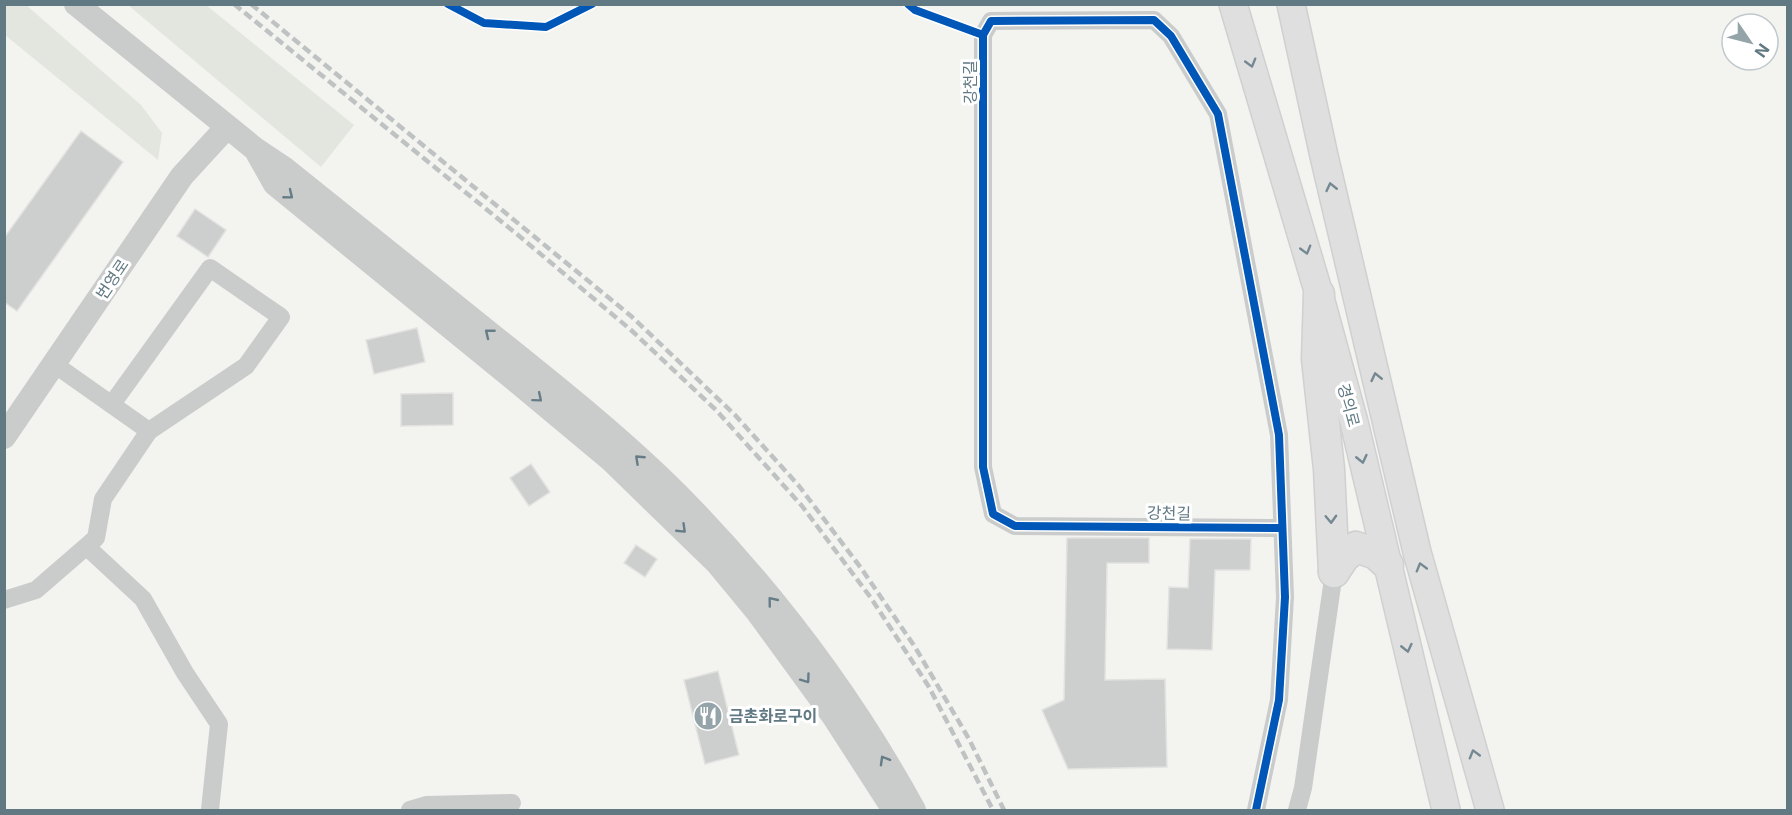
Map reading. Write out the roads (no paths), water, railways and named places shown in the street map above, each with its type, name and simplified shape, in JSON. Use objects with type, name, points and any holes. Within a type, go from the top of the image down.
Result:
[{"type":"main road","name":"경의로","points":[[1291,4],[1324,156],[1417,552],[1490,810]]},
{"type":"main road","name":"경의로","points":[[1234,6],[1354,422],[1446,810]]},
{"type":"main road","points":[[1318,294],[1317,359],[1329,469],[1334,573]]},
{"type":"main road","points":[[1334,573],[1344,557],[1356,547],[1376,554],[1388,565]]},
{"type":"street","points":[[76,4],[227,127],[285,169],[533,369],[634,454],[677,494],[773,602],[853,706],[914,810]]},
{"type":"street","name":"강천길","points":[[1256,810],[1279,700],[1285,597],[1279,435],[1218,114],[1171,36],[1154,20],[991,21],[983,35],[983,467],[993,514],[1015,526],[1282,528]]},
{"type":"street","name":"번영로","points":[[4,437],[182,176],[227,127]]},
{"type":"street","points":[[255,149],[275,184],[610,459],[718,564],[756,610],[834,717],[894,810]]},
{"type":"street","points":[[4,600],[36,590],[96,538],[103,499],[149,431],[246,366],[280,317],[210,268],[112,404]]},
{"type":"street","points":[[54,364],[149,431]]},
{"type":"street","points":[[87,546],[143,599],[185,673],[219,724],[210,810]]},
{"type":"street","points":[[1297,810],[1303,788],[1334,573]]},
{"type":"street","points":[[410,810],[427,805],[512,803]]},
{"type":"railway","points":[[234,4],[631,330],[716,410],[802,506],[871,598],[929,687],[993,810]]},
{"type":"railway","points":[[251,4],[631,316],[735,415],[799,486],[861,568],[915,647],[969,739],[1004,810]]},
{"type":"place","name":"금촌화로구이","points":[[708,716]]}]
